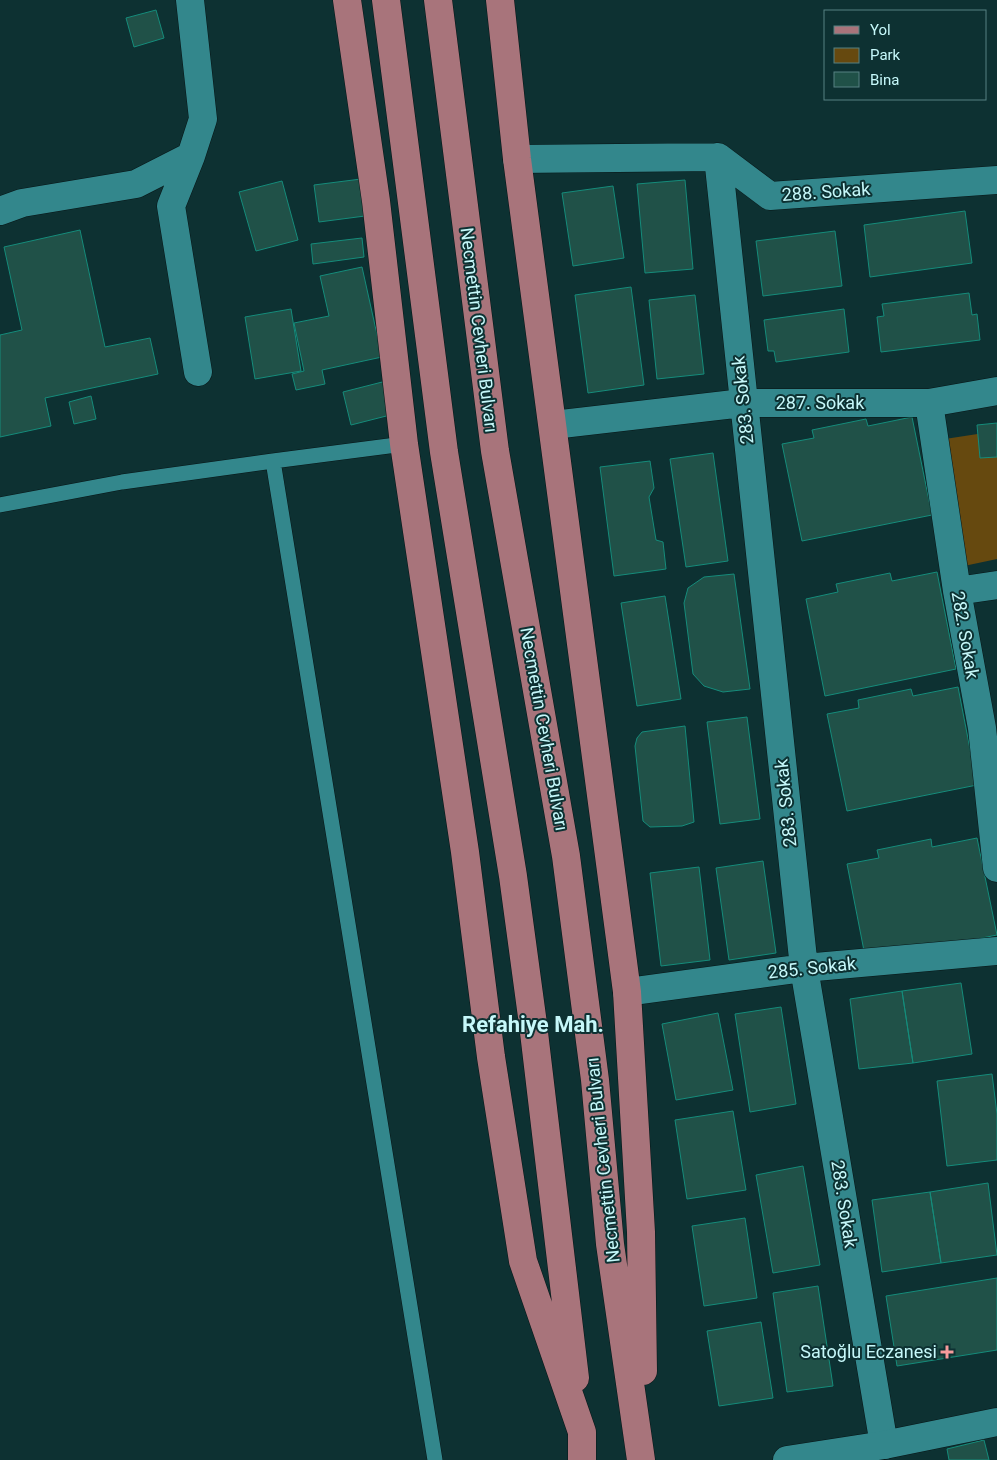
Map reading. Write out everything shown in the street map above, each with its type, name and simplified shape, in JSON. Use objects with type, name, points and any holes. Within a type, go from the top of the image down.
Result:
[{"type":"main road","points":[[347,0],[376,201],[404,444],[466,852],[491,1057],[522,1261],[582,1432],[582,1460]]},
{"type":"main road","points":[[386,0],[444,452],[514,886],[586,1460]]},
{"type":"main road","name":"Necmettin Cevheri Bulvarı","points":[[438,0],[495,451],[566,856],[595,1080],[610,1244],[642,1460]]},
{"type":"main road","points":[[500,0],[518,158],[627,992],[641,1232],[642,1460]]},
{"type":"street","points":[[190,0],[203,119],[191,156],[171,206],[198,372]]},
{"type":"street","points":[[0,211],[22,203],[136,184],[191,156]]},
{"type":"street","points":[[518,158],[718,157]]},
{"type":"street","name":"288. Sokak","points":[[718,157],[770,196],[997,180]]},
{"type":"street","name":"283. Sokak","points":[[718,157],[804,968],[884,1445]]},
{"type":"street","name":"287. Sokak","points":[[553,425],[743,403],[929,403],[997,391]]},
{"type":"street","name":"282. Sokak","points":[[929,403],[958,591],[982,728],[997,868]]},
{"type":"street","points":[[958,591],[997,585]]},
{"type":"street","name":"285. Sokak","points":[[627,992],[804,968],[997,951]]},
{"type":"street","points":[[787,1460],[884,1445],[997,1422]]},
{"type":"lane","points":[[0,506],[122,482],[404,444]]},
{"type":"lane","points":[[273,461],[436,1460]]},
{"type":"green space","points":[[997,431],[997,559],[964,566],[945,439]]},
{"type":"building","points":[[156,10],[164,38],[134,47],[126,18]]},
{"type":"building","points":[[361,179],[365,216],[319,222],[314,185]]},
{"type":"building","points":[[685,180],[693,269],[645,273],[637,184]]},
{"type":"building","points":[[282,181],[298,240],[256,251],[239,192]]},
{"type":"building","points":[[613,186],[624,258],[573,266],[562,193]]},
{"type":"building","points":[[965,211],[972,263],[870,277],[864,225]]},
{"type":"building","points":[[80,230],[105,347],[150,338],[158,374],[45,398],[51,426],[0,437],[0,335],[22,330],[4,247]]},
{"type":"building","points":[[835,231],[842,286],[763,296],[756,241]]},
{"type":"building","points":[[362,238],[364,257],[313,264],[311,244]]},
{"type":"building","points":[[362,267],[382,357],[322,370],[325,384],[296,390],[292,374],[304,371],[294,323],[329,316],[320,276]]},
{"type":"building","points":[[631,287],[644,385],[588,393],[575,295]]},
{"type":"building","points":[[969,293],[972,315],[977,314],[980,340],[881,352],[877,317],[884,316],[882,304]]},
{"type":"building","points":[[695,295],[704,374],[657,379],[649,300]]},
{"type":"building","points":[[291,309],[301,371],[255,379],[245,317]]},
{"type":"building","points":[[844,309],[849,352],[776,362],[774,351],[768,351],[764,320]]},
{"type":"building","points":[[394,379],[402,412],[351,425],[343,392]]},
{"type":"building","points":[[91,396],[96,419],[74,424],[69,402]]},
{"type":"building","points":[[912,417],[932,515],[802,541],[782,444],[814,438],[812,430],[866,419],[868,426]]},
{"type":"building","points":[[997,423],[997,457],[980,458],[977,425]]},
{"type":"building","points":[[713,453],[728,561],[686,567],[670,459]]},
{"type":"building","points":[[650,461],[654,488],[649,497],[656,540],[663,542],[666,569],[614,576],[600,467]]},
{"type":"building","points":[[937,572],[956,669],[825,696],[806,599],[838,592],[836,584],[890,573],[892,581]]},
{"type":"building","points":[[734,574],[750,689],[723,692],[704,686],[693,674],[684,603],[688,588],[704,577]]},
{"type":"building","points":[[665,596],[681,699],[637,706],[621,603]]},
{"type":"building","points":[[958,687],[977,785],[847,811],[827,714],[859,708],[858,700],[911,689],[913,696]]},
{"type":"building","points":[[747,717],[760,819],[720,824],[707,722]]},
{"type":"building","points":[[685,726],[694,822],[682,826],[650,827],[643,821],[635,746],[637,738],[642,732]]},
{"type":"building","points":[[977,838],[997,935],[866,961],[847,864],[879,858],[877,850],[931,839],[932,847]]},
{"type":"building","points":[[763,861],[776,953],[729,960],[716,868]]},
{"type":"building","points":[[699,867],[710,960],[661,966],[650,873]]},
{"type":"building","points":[[961,983],[972,1054],[913,1063],[902,991]]},
{"type":"building","points":[[902,991],[913,1063],[859,1069],[850,999]]},
{"type":"building","points":[[781,1007],[796,1104],[750,1112],[735,1014]]},
{"type":"building","points":[[718,1013],[733,1090],[676,1100],[662,1024]]},
{"type":"building","points":[[992,1074],[997,1114],[997,1160],[947,1166],[937,1081]]},
{"type":"building","points":[[733,1111],[746,1190],[687,1199],[675,1120]]},
{"type":"building","points":[[803,1166],[820,1265],[773,1273],[756,1175]]},
{"type":"building","points":[[988,1183],[997,1255],[941,1263],[930,1192]]},
{"type":"building","points":[[930,1192],[941,1263],[882,1272],[872,1200]]},
{"type":"building","points":[[745,1218],[757,1298],[704,1306],[692,1226]]},
{"type":"building","points":[[997,1278],[997,1350],[897,1366],[886,1296]]},
{"type":"building","points":[[818,1286],[833,1386],[787,1392],[773,1293]]},
{"type":"building","points":[[761,1322],[773,1398],[719,1406],[707,1331]]},
{"type":"building","points":[[984,1440],[989,1460],[949,1460],[947,1449]]},
{"type":"place","name":"Satoğlu Eczanesi","points":[[947,1352]]},
{"type":"district","name":"Refahiye Mah.","points":[[533,1024]]}]
